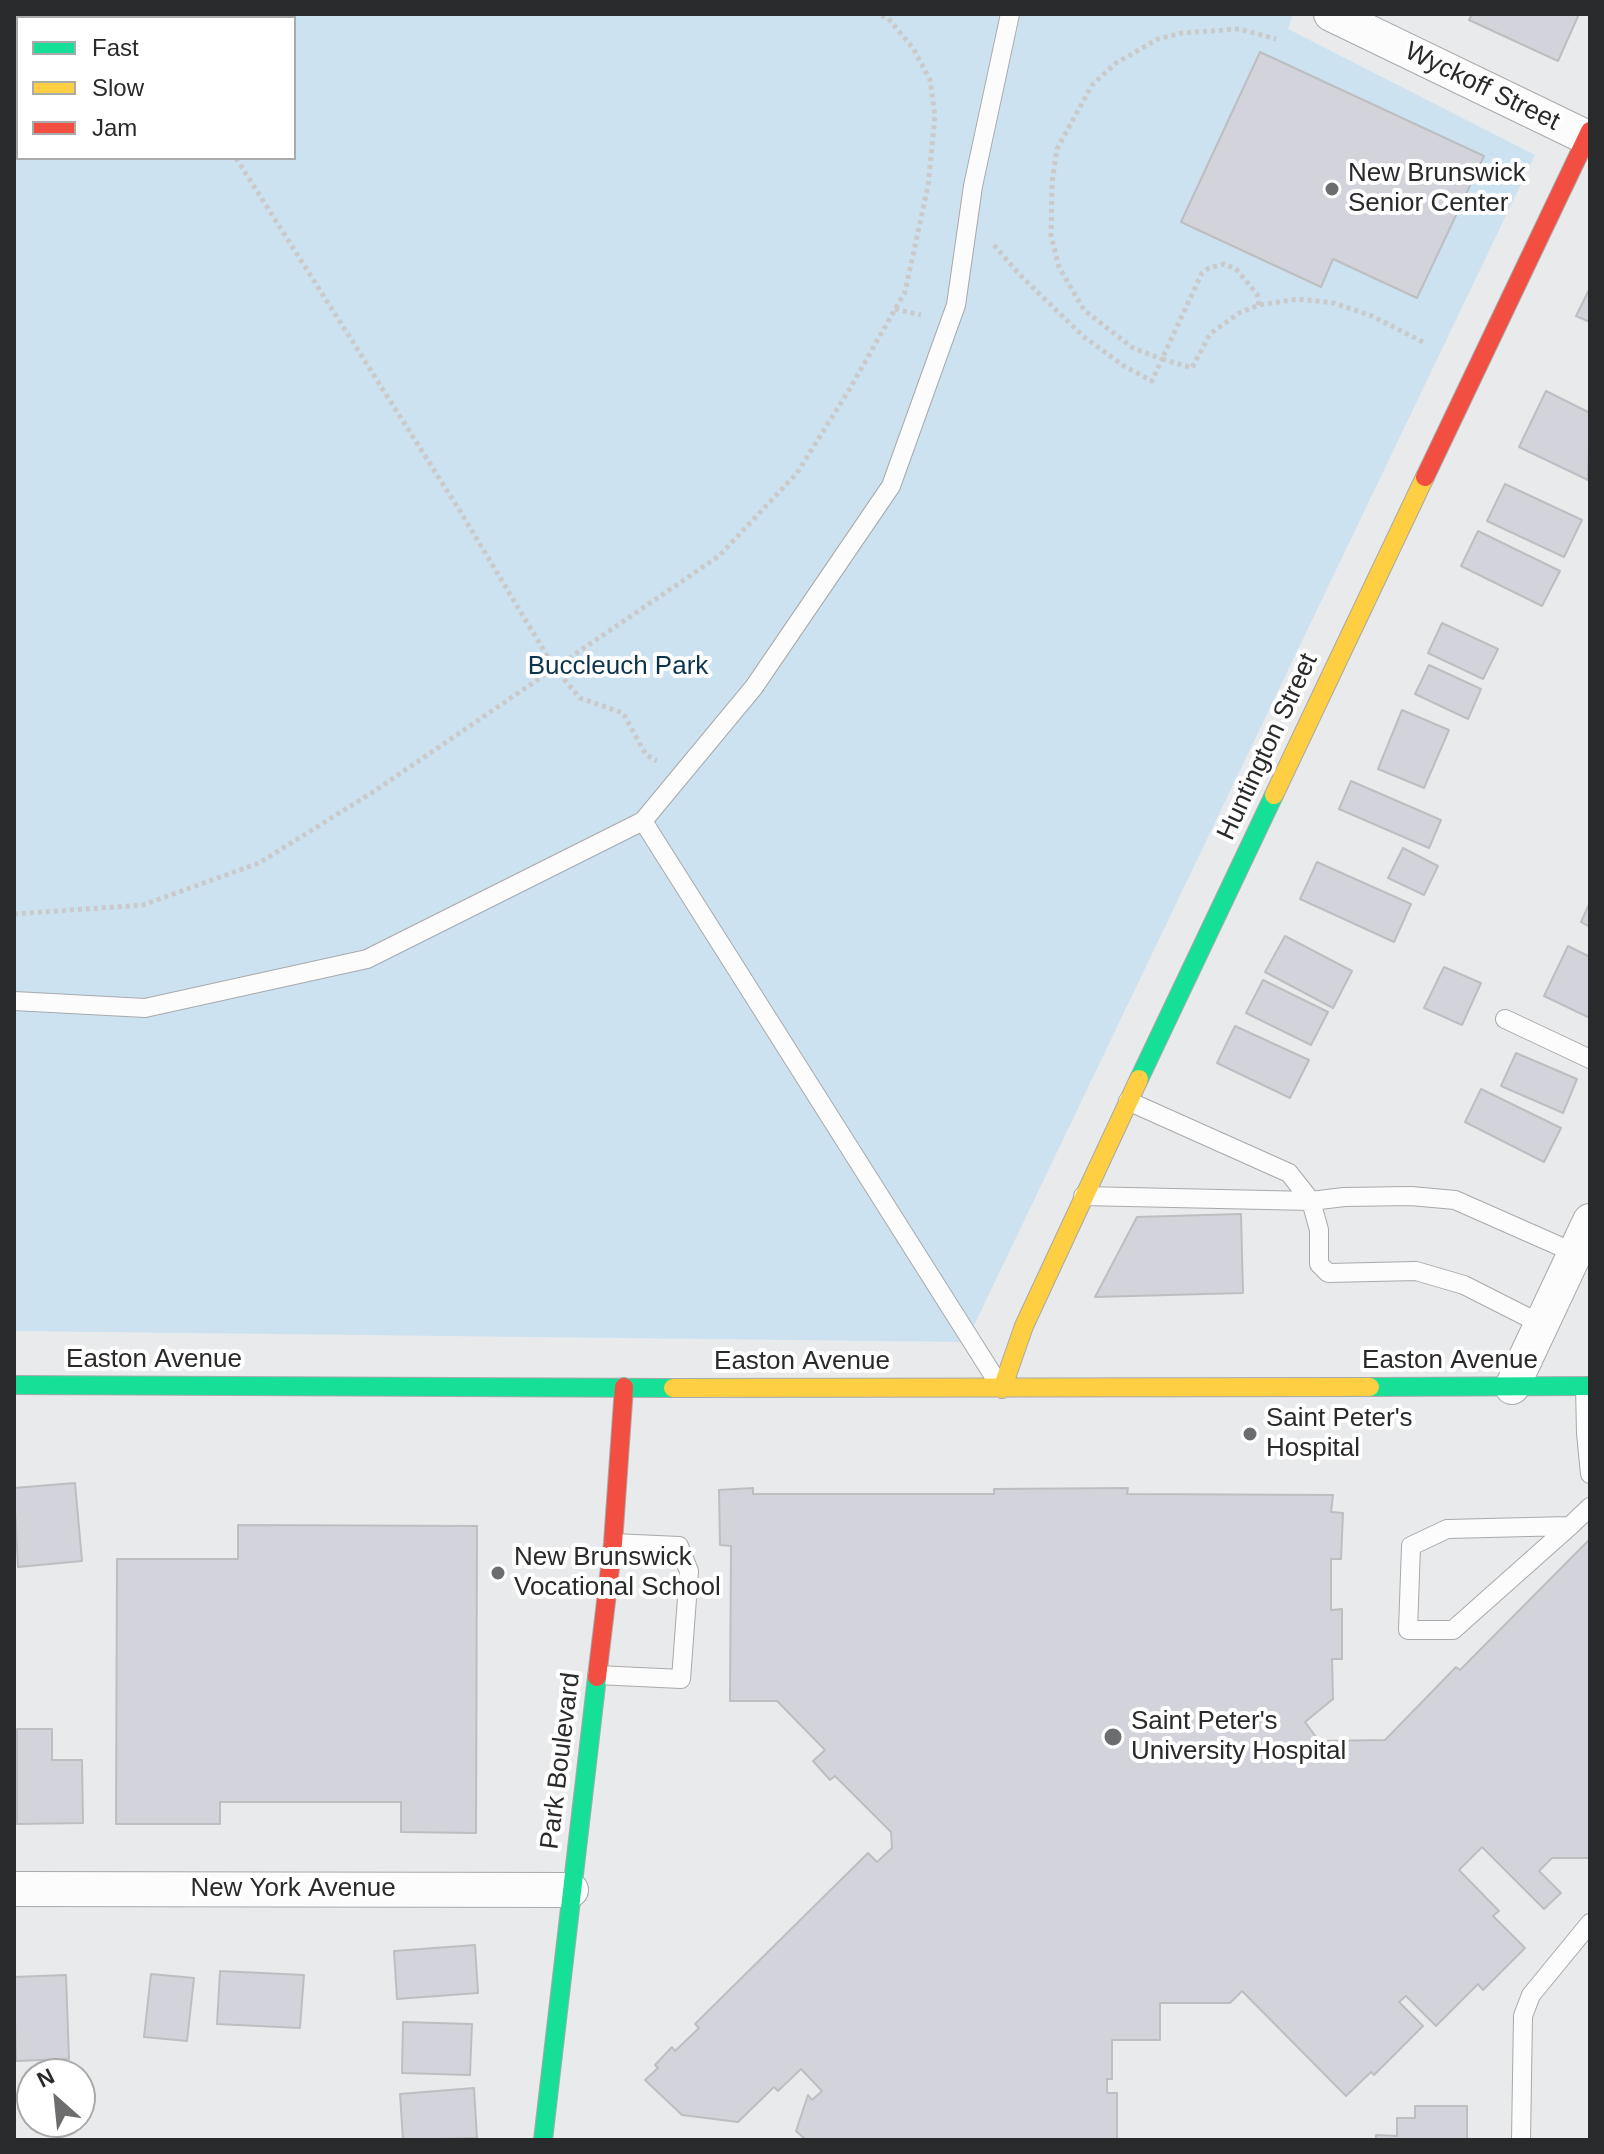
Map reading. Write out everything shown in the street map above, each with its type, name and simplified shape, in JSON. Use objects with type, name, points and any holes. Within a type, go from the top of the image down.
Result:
[{"type":"street","name":"Wyckoff Street","points":[[1331,14],[1589,136]]},
{"type":"street","name":"Huntington Street","points":[[1002,1389],[1024,1326],[1083,1196],[1589,136]]},
{"type":"street","points":[[1512,1387],[1590,1222]]},
{"type":"street","name":"Easton Avenue","points":[[14,1385],[1002,1389],[1588,1386]]},
{"type":"street","name":"Park Boulevard","points":[[543,2140],[613,1543],[624,1387]]},
{"type":"street","name":"New York Avenue","points":[[14,1889],[571,1890]]},
{"type":"lane","points":[[14,1001],[145,1008],[367,959],[643,821],[754,687],[891,486],[956,305],[969,216],[1010,14]]},
{"type":"lane","points":[[643,821],[1002,1389]]},
{"type":"lane","points":[[1505,1019],[1590,1059]]},
{"type":"lane","points":[[1128,1101],[1289,1173],[1311,1201],[1319,1230],[1319,1264],[1328,1273],[1416,1271],[1464,1285],[1541,1324]]},
{"type":"lane","points":[[1083,1196],[1311,1201],[1411,1196],[1455,1200],[1575,1253]]},
{"type":"lane","points":[[1588,1386],[1586,1433],[1590,1474]]},
{"type":"lane","points":[[1570,1526],[1447,1529],[1411,1546],[1408,1630],[1453,1630],[1570,1526],[1590,1507]]},
{"type":"lane","points":[[597,1675],[681,1679],[689,1571],[679,1546],[613,1543]]},
{"type":"lane","points":[[1521,2140],[1523,2016],[1531,1995],[1590,1923]]},
{"type":"path","points":[[14,914],[143,905],[259,863],[373,792],[719,556],[797,473],[905,292],[928,186],[935,116],[930,80],[913,48],[888,18],[877,14]]},
{"type":"path","points":[[1276,39],[1239,29],[1182,33],[1158,39],[1116,63],[1092,85],[1057,149],[1052,183],[1051,235],[1059,267],[1084,310],[1133,348],[1192,368],[1210,334],[1239,313],[1259,305],[1298,299],[1334,303],[1372,316],[1425,343]]},
{"type":"path","points":[[237,160],[460,511],[555,669],[580,698],[623,713],[646,755],[681,774]]},
{"type":"path","points":[[969,216],[1019,274],[1084,337],[1124,366],[1152,381],[1202,273],[1209,268],[1224,264],[1236,269],[1257,294],[1259,305]]},
{"type":"green space","name":"Buccleuch Park","points":[[14,14],[1293,14],[1288,29],[1535,155],[966,1342],[14,1331]]},
{"type":"building","points":[[1472,14],[1579,14],[1558,61],[1469,20]]},
{"type":"building","name":"New Brunswick Senior Center","points":[[1260,52],[1484,156],[1417,298],[1333,259],[1321,287],[1181,222]]},
{"type":"building","points":[[1590,288],[1590,322],[1576,316]]},
{"type":"building","points":[[1546,391],[1590,413],[1588,480],[1519,447]]},
{"type":"building","points":[[1505,484],[1582,520],[1564,557],[1487,521]]},
{"type":"building","points":[[1478,531],[1560,571],[1542,606],[1461,566]]},
{"type":"building","points":[[1442,623],[1498,649],[1483,679],[1428,653]]},
{"type":"building","points":[[1429,665],[1481,689],[1468,719],[1415,694]]},
{"type":"building","points":[[1402,710],[1449,730],[1424,788],[1378,769]]},
{"type":"building","points":[[1351,781],[1441,820],[1429,848],[1339,809]]},
{"type":"building","points":[[1403,848],[1438,866],[1424,895],[1388,878]]},
{"type":"building","points":[[1317,862],[1411,904],[1394,942],[1300,899]]},
{"type":"building","points":[[1590,902],[1590,927],[1581,922]]},
{"type":"building","points":[[1285,936],[1352,971],[1333,1008],[1265,972]]},
{"type":"building","points":[[1568,946],[1590,957],[1590,1018],[1544,996]]},
{"type":"building","points":[[1444,967],[1481,983],[1462,1025],[1424,1008]]},
{"type":"building","points":[[1263,980],[1328,1012],[1311,1045],[1246,1013]]},
{"type":"building","points":[[1235,1026],[1309,1060],[1290,1098],[1217,1063]]},
{"type":"building","points":[[1516,1053],[1577,1079],[1563,1113],[1501,1086]]},
{"type":"building","points":[[1481,1089],[1561,1128],[1544,1162],[1465,1122]]},
{"type":"building","points":[[1241,1214],[1243,1293],[1095,1297],[1137,1217]]},
{"type":"building","points":[[75,1483],[82,1561],[18,1567],[14,1488]]},
{"type":"building","name":"Saint Peter's University Hospital","points":[[753,1488],[753,1494],[994,1494],[994,1489],[1128,1488],[1127,1494],[1333,1495],[1331,1512],[1343,1513],[1341,1559],[1331,1559],[1331,1610],[1342,1609],[1342,1659],[1332,1659],[1333,1699],[1305,1722],[1319,1741],[1385,1740],[1456,1667],[1460,1670],[1590,1539],[1590,1858],[1552,1858],[1539,1871],[1561,1893],[1544,1909],[1482,1847],[1459,1870],[1499,1911],[1493,1916],[1525,1948],[1483,1990],[1478,1984],[1436,2026],[1406,1996],[1399,2002],[1423,2026],[1374,2075],[1371,2072],[1346,2096],[1242,1991],[1230,2003],[1160,2003],[1160,2040],[1112,2040],[1112,2079],[1107,2079],[1107,2093],[1117,2093],[1117,2140],[806,2140],[796,2131],[808,2095],[812,2100],[822,2091],[801,2069],[778,2091],[774,2087],[738,2122],[682,2115],[645,2080],[658,2068],[655,2065],[672,2047],[675,2051],[699,2028],[695,2024],[868,1853],[877,1862],[892,1848],[891,1832],[835,1776],[830,1780],[813,1761],[825,1750],[777,1701],[730,1701],[731,1546],[720,1545],[719,1490]]},
{"type":"building","points":[[238,1525],[477,1526],[476,1833],[401,1832],[401,1802],[220,1802],[220,1824],[116,1824],[117,1559],[238,1559]]},
{"type":"building","points":[[17,1729],[52,1729],[52,1760],[82,1760],[83,1823],[17,1824]]},
{"type":"building","points":[[475,1945],[478,1993],[397,1999],[394,1951]]},
{"type":"building","points":[[220,1971],[304,1975],[300,2028],[217,2024]]},
{"type":"building","points":[[151,1974],[194,1978],[187,2041],[144,2037]]},
{"type":"building","points":[[66,1975],[69,2058],[16,2058],[16,2061],[14,1977]]},
{"type":"building","points":[[403,2022],[472,2024],[470,2075],[402,2073]]},
{"type":"building","points":[[474,2088],[477,2138],[403,2140],[400,2094]]},
{"type":"building","points":[[1415,2106],[1467,2106],[1467,2140],[1376,2140],[1376,2135],[1397,2136],[1397,2118],[1415,2118]]},
{"type":"traffic: fast","points":[[1139,1079],[1274,795]]},
{"type":"traffic: fast","points":[[14,1385],[673,1388]]},
{"type":"traffic: fast","points":[[1370,1387],[1590,1386]]},
{"type":"traffic: fast","points":[[543,2140],[597,1677]]},
{"type":"traffic: slow","points":[[1274,795],[1425,477]]},
{"type":"traffic: slow","points":[[1002,1389],[1024,1326],[1139,1079]]},
{"type":"traffic: slow","points":[[673,1388],[1370,1387]]},
{"type":"traffic: jam","points":[[1425,477],[1590,131]]},
{"type":"traffic: jam","points":[[597,1677],[613,1543],[624,1387]]},
{"type":"place","name":"New Brunswick Senior Center","points":[[1332,189]]},
{"type":"place","name":"Saint Peter's Hospital","points":[[1250,1434]]},
{"type":"place","name":"New Brunswick Vocational School","points":[[498,1573]]},
{"type":"place","name":"Saint Peter's University Hospital","points":[[1113,1737]]}]
